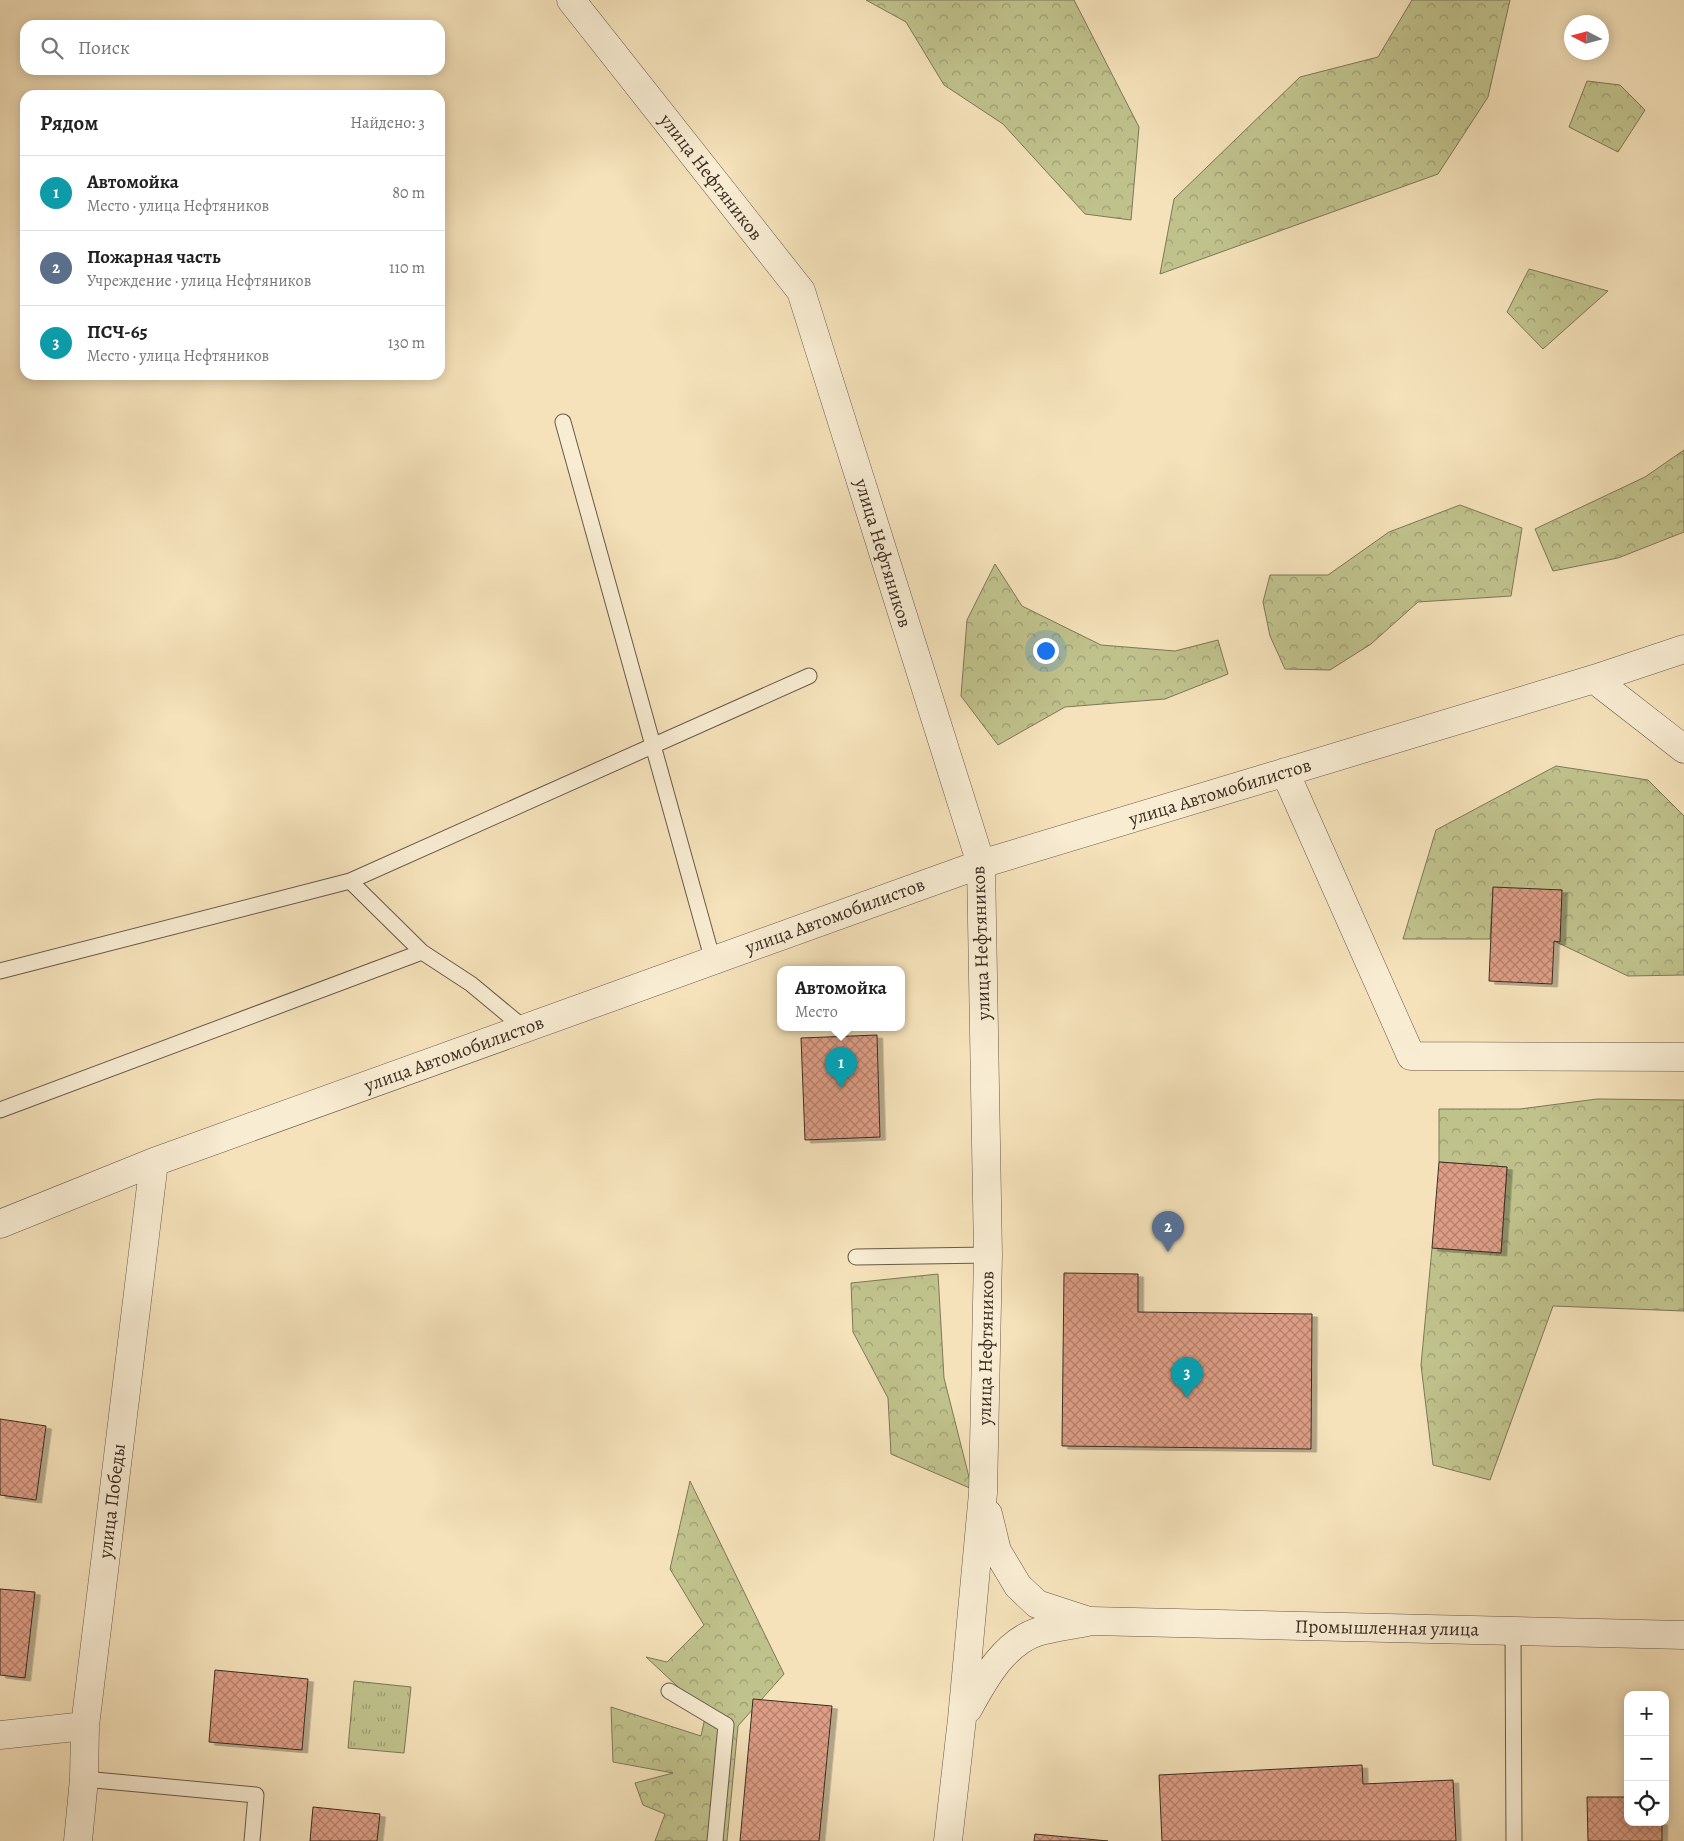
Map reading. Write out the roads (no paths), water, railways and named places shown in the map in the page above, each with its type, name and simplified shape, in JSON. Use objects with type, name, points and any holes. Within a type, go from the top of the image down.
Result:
[{"type":"street","name":"улица Нефтяников","points":[[571,0],[801,291],[980,864],[988,1255],[982,1492],[962,1719],[948,1841]]},
{"type":"street","name":"улица Автомобилистов","points":[[0,1224],[154,1162],[980,864],[1594,679],[1684,649]]},
{"type":"street","points":[[1594,679],[1684,749]]},
{"type":"street","points":[[1285,772],[1411,1056],[1684,1058]]},
{"type":"street","name":"улица Победы","points":[[78,1841],[84,1779],[85,1726],[154,1162]]},
{"type":"street","name":"Промышленная улица","points":[[982,1492],[997,1551],[1018,1586],[1037,1604],[1090,1621]]},
{"type":"street","name":"Промышленная улица","points":[[962,1719],[986,1675],[1014,1645],[1036,1632],[1090,1621],[1684,1635]]},
{"type":"street","points":[[0,1735],[85,1726]]},
{"type":"lane","points":[[563,422],[713,960]]},
{"type":"lane","points":[[0,971],[350,881],[809,676]]},
{"type":"lane","points":[[350,881],[422,952],[471,984],[524,1028]]},
{"type":"lane","points":[[0,1110],[422,952]]},
{"type":"lane","points":[[856,1257],[988,1255]]},
{"type":"lane","points":[[1513,1631],[1514,1841]]},
{"type":"lane","points":[[669,1691],[726,1725],[715,1841]]},
{"type":"lane","points":[[84,1779],[256,1795],[252,1841]]},
{"type":"place","name":"Автомойка","points":[[841,1088]]},
{"type":"place","name":"Пожарная часть","points":[[1168,1252]]},
{"type":"place","name":"ПСЧ-65","points":[[1187,1398]]}]
